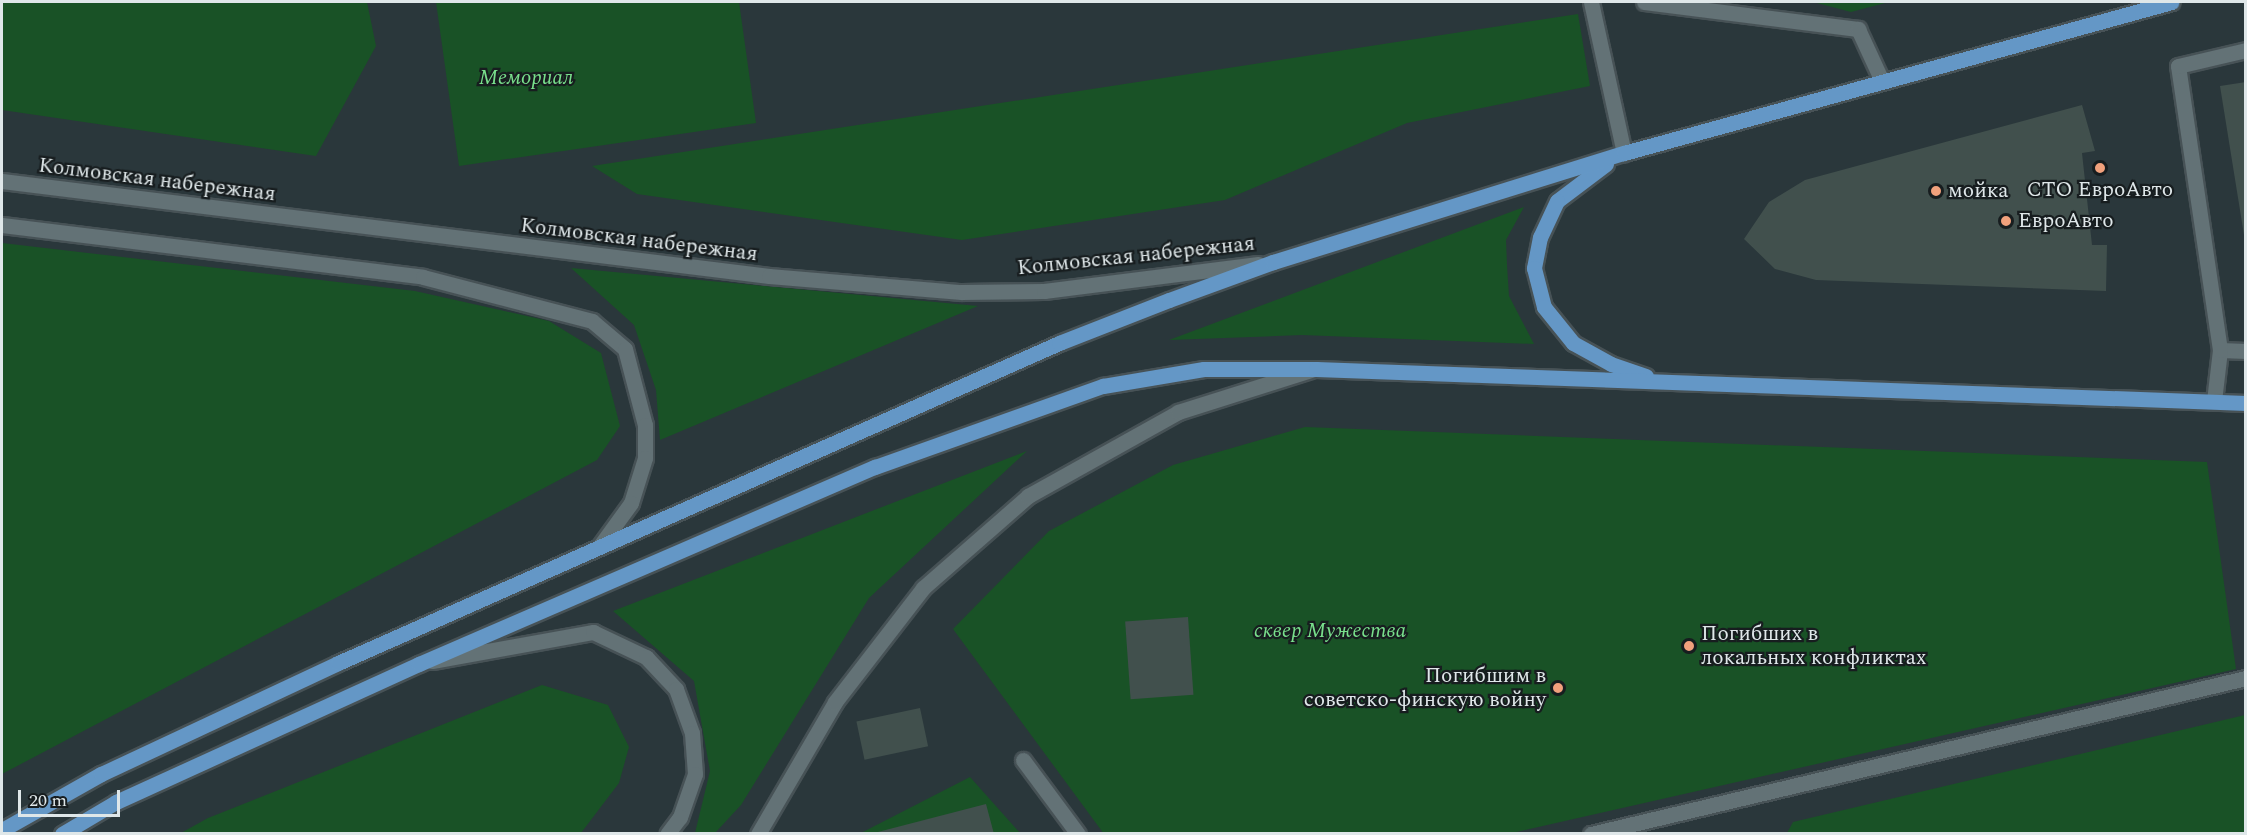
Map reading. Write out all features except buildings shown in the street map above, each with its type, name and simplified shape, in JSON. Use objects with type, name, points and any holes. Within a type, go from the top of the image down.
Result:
[{"type":"main road","points":[[1592,2],[1623,153]]},
{"type":"main road","points":[[1644,2],[1858,29],[1882,81]]},
{"type":"main road","points":[[2,830],[100,774],[599,547],[1059,343],[1273,262],[1623,153],[2172,2]]},
{"type":"main road","points":[[2214,401],[2220,350],[2178,66],[2246,50]]},
{"type":"main road","points":[[1623,153],[1582,179],[1557,201],[1540,237],[1534,268],[1544,307],[1573,343],[1611,364],[1660,381]]},
{"type":"main road","name":"Колмовская набережная","points":[[2,181],[769,276],[961,292],[1044,291],[1273,262]]},
{"type":"main road","points":[[2,225],[423,278],[592,321],[625,349],[645,425],[645,458],[631,503],[599,547]]},
{"type":"main road","points":[[2220,350],[2246,351]]},
{"type":"main road","points":[[62,834],[116,802],[420,664],[875,467],[1103,386],[1204,369],[1316,369],[2246,403]]},
{"type":"main road","points":[[758,834],[835,702],[922,588],[1028,496],[1178,412],[1316,369]]},
{"type":"main road","points":[[420,664],[592,632],[646,657],[676,689],[692,733],[694,774],[680,817],[667,834]]},
{"type":"main road","points":[[1591,834],[2246,678]]},
{"type":"main road","points":[[1023,760],[1078,834]]},
{"type":"green space","points":[[2,2],[367,2],[376,46],[316,156],[2,110]]},
{"type":"green space","name":"Мемориал","points":[[436,2],[739,2],[756,123],[459,166]]},
{"type":"green space","points":[[1813,2],[1889,2],[1851,12]]},
{"type":"green space","points":[[1578,14],[1590,86],[1407,123],[1225,200],[962,240],[637,194],[592,166]]},
{"type":"green space","points":[[1524,207],[1506,240],[1509,296],[1534,344],[1302,335],[1169,340]]},
{"type":"green space","points":[[2,243],[415,291],[549,321],[601,353],[620,426],[597,460],[2,774]]},
{"type":"green space","points":[[571,268],[978,306],[660,440],[656,390],[634,325]]},
{"type":"green space","name":"сквер Мужества","points":[[1305,427],[2207,462],[2236,669],[1512,833],[1104,834],[953,629],[1049,531],[1173,465]]},
{"type":"green space","points":[[1027,451],[869,598],[741,805],[715,833],[695,833],[710,771],[694,681],[613,611]]},
{"type":"green space","points":[[542,685],[608,705],[629,747],[619,783],[581,833],[181,833],[208,818]]},
{"type":"green space","points":[[2245,715],[2245,833],[1787,833],[1793,822]]},
{"type":"green space","points":[[970,777],[1020,833],[859,834]]},
{"type":"place","name":"СТО ЕвроАвто","points":[[2100,168]]},
{"type":"place","name":"мойка","points":[[1936,191]]},
{"type":"place","name":"ЕвроАвто","points":[[2006,221]]},
{"type":"place","name":"Погибших в локальных конфликтах","points":[[1689,646]]},
{"type":"place","name":"Погибшим в советско-финскую войну","points":[[1558,688]]}]
